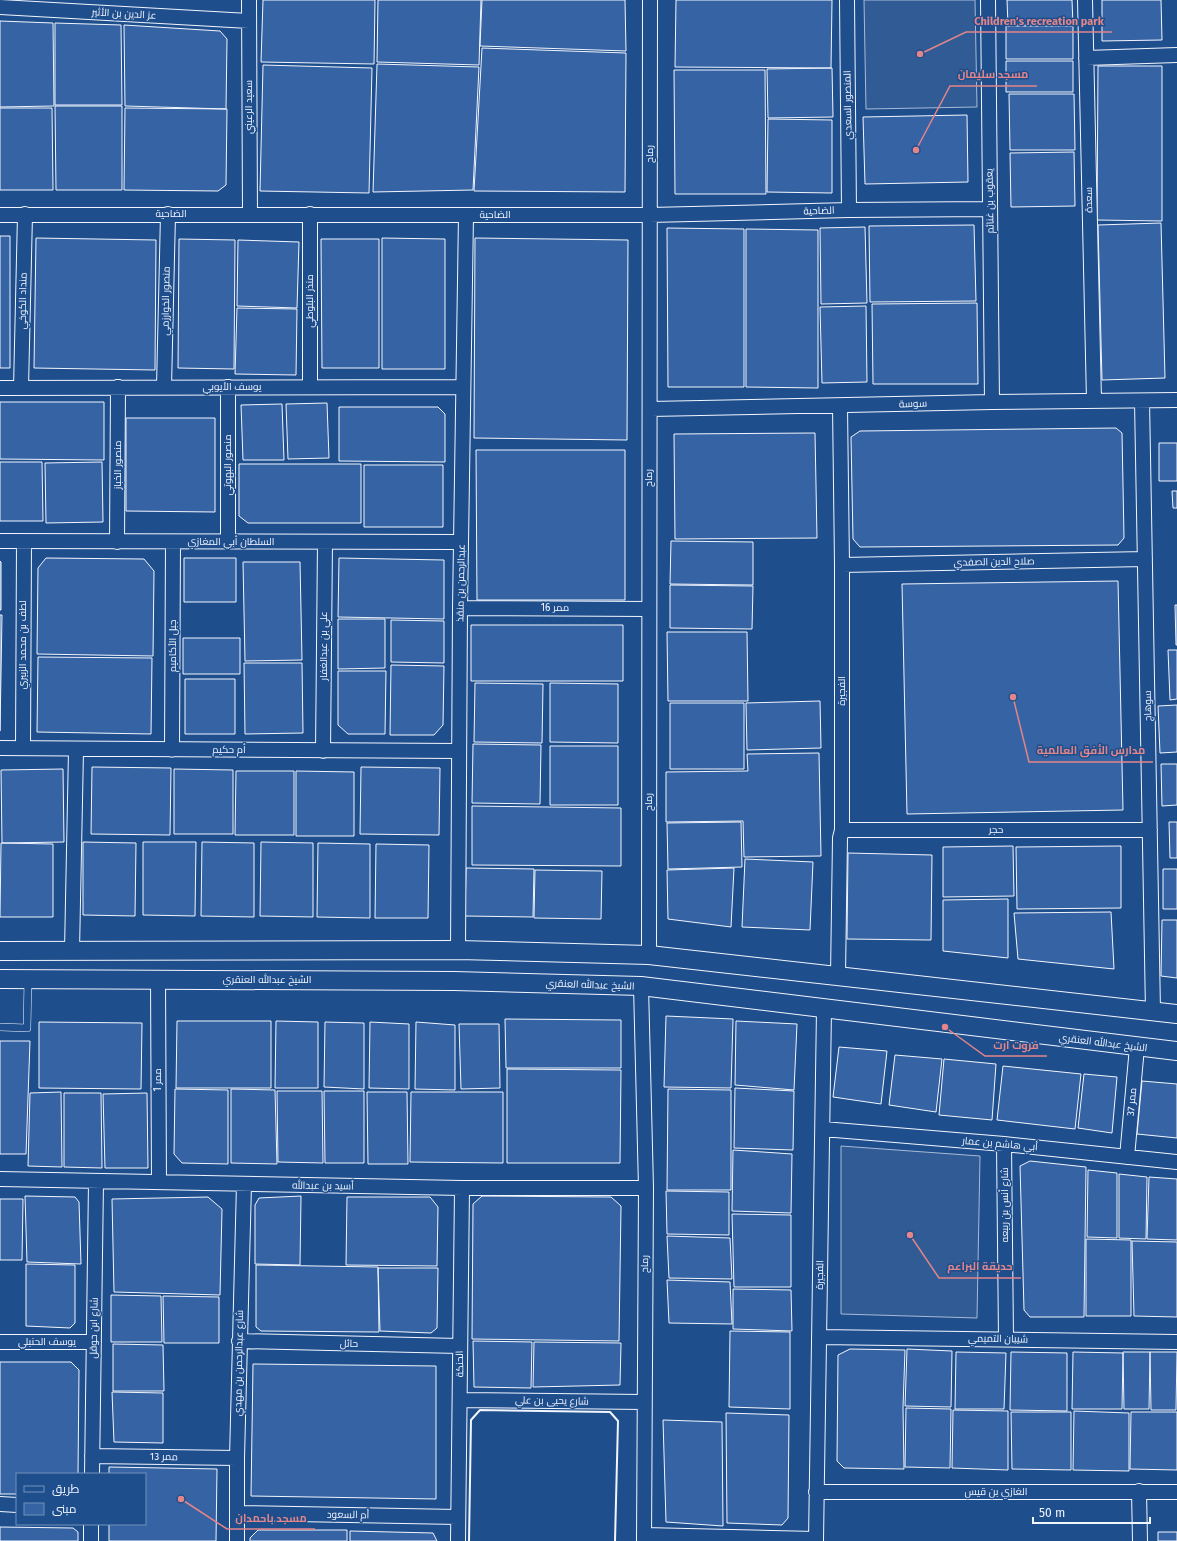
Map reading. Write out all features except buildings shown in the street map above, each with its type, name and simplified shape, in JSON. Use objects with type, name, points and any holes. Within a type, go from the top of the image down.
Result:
[{"type":"street","name":"سعيد الرعيني","points":[[249,0],[250,214]]},
{"type":"street","name":"رماح","points":[[649,955],[650,0]]},
{"type":"street","name":"المنصور السعدي","points":[[847,0],[849,210]]},
{"type":"street","name":"يعقوب بن غنائم","points":[[988,0],[992,402]]},
{"type":"street","name":"سعدة","points":[[1085,0],[1094,401]]},
{"type":"street","name":"عز الدين بن الأثير","points":[[0,7],[249,21]]},
{"type":"street","points":[[1086,58],[1177,55]]},
{"type":"street","name":"الضاحية","points":[[0,214],[650,215],[849,210],[990,209]]},
{"type":"street","name":"منداد الكوخي","points":[[21,388],[25,214]]},
{"type":"street","name":"منصور الخوارزمي","points":[[164,387],[168,214]]},
{"type":"street","name":"منذر البلوطي","points":[[310,214],[310,387]]},
{"type":"street","name":"عبدالرحمن بن منقذ","points":[[458,950],[460,608],[466,215]]},
{"type":"street","name":"منصور الخباز","points":[[118,387],[118,542]]},
{"type":"street","name":"منصور البهوتي","points":[[228,387],[228,542]]},
{"type":"street","name":"يوسف الأيوبي","points":[[0,388],[463,387]]},
{"type":"street","name":"سوسة","points":[[650,409],[1177,400]]},
{"type":"street","name":"سوهاج","points":[[1142,401],[1153,1011]]},
{"type":"street","name":"الفجيرة","points":[[838,975],[840,838],[842,830],[842,565],[840,406]]},
{"type":"street","name":"السلطان أبي المغازي","points":[[0,541],[461,542]]},
{"type":"street","name":"لطف بن محمد الزبيري","points":[[23,748],[24,542]]},
{"type":"street","name":"جبل الأكاميم","points":[[172,750],[173,542]]},
{"type":"street","name":"علي بن عبدالغفار","points":[[323,751],[325,542]]},
{"type":"street","name":"صلاح الدين الصفدي","points":[[842,565],[1145,559]]},
{"type":"street","name":"ممر 16","points":[[460,608],[649,609]]},
{"type":"street","name":"أم حكيم","points":[[0,748],[76,750],[459,751]]},
{"type":"street","points":[[72,951],[76,750]]},
{"type":"street","name":"حجر","points":[[842,830],[1150,830]]},
{"type":"street","points":[[0,951],[458,950],[649,955],[1177,1014]]},
{"type":"street","name":"الشيخ عبدالله العنقري","points":[[0,979],[454,981],[641,986],[1177,1051]]},
{"type":"street","name":"ممر 1","points":[[158,979],[159,1182]]},
{"type":"street","name":"رماح","points":[[641,986],[646,1188],[644,1538]]},
{"type":"street","name":"الفجيرة","points":[[816,1540],[824,1009]]},
{"type":"street","name":"ممر 37","points":[[1127,1157],[1137,1047]]},
{"type":"street","name":"أبي هاشم بن عمار","points":[[822,1130],[1004,1144],[1177,1162]]},
{"type":"street","name":"شارع أنس بن ربيعه","points":[[1004,1144],[1006,1339]]},
{"type":"street","name":"أسيد بن عبدالله","points":[[0,1179],[462,1188],[646,1188]]},
{"type":"street","name":"شارع ابن حوقل","points":[[92,1473],[96,1182]]},
{"type":"street","name":"شارع عبدالرحمن بن مهدي","points":[[237,1541],[239,1342],[244,1184]]},
{"type":"street","name":"الحنكة","points":[[458,1541],[460,1400],[459,1346],[462,1188]]},
{"type":"street","name":"شيبان التميمي","points":[[819,1337],[1177,1342]]},
{"type":"street","name":"يوسف الحنبلي","points":[[0,1342],[94,1342]]},
{"type":"street","name":"حائل","points":[[239,1342],[459,1346]]},
{"type":"street","name":"شارع يحيى بن علي","points":[[460,1400],[644,1402]]},
{"type":"street","name":"ممر 13","points":[[92,1456],[237,1458]]},
{"type":"street","name":"الغازي بن قيس","points":[[816,1492],[1177,1492]]},
{"type":"street","points":[[1139,1492],[1140,1541]]},
{"type":"street","points":[[0,1504],[16,1505]]},
{"type":"street","name":"أم السعود","points":[[238,1513],[458,1517]]},
{"type":"street","points":[[91,1525],[91,1541]]},
{"type":"street","points":[[644,1538],[816,1540]]},
{"type":"lane","points":[[0,1027],[27,1028],[28,979]]},
{"type":"shaded area","points":[[864,0],[975,0],[977,107],[866,109]]},
{"type":"shaded area","points":[[841,1146],[980,1156],[977,1318],[841,1314]]},
{"type":"wall","points":[[469,1541],[471,1420],[480,1410],[610,1412],[618,1421],[615,1541]]},
{"type":"place","name":"Children’s recreation park","points":[[920,54]]},
{"type":"place","name":"مسجد سليمان","points":[[916,150]]},
{"type":"place","name":"مدارس الأفق العالمية","points":[[1013,697]]},
{"type":"place","name":"فروت ارت","points":[[945,1027]]},
{"type":"place","name":"حديقة البراعم","points":[[910,1235]]},
{"type":"place","name":"مسجد باحمدان","points":[[181,1499]]}]
